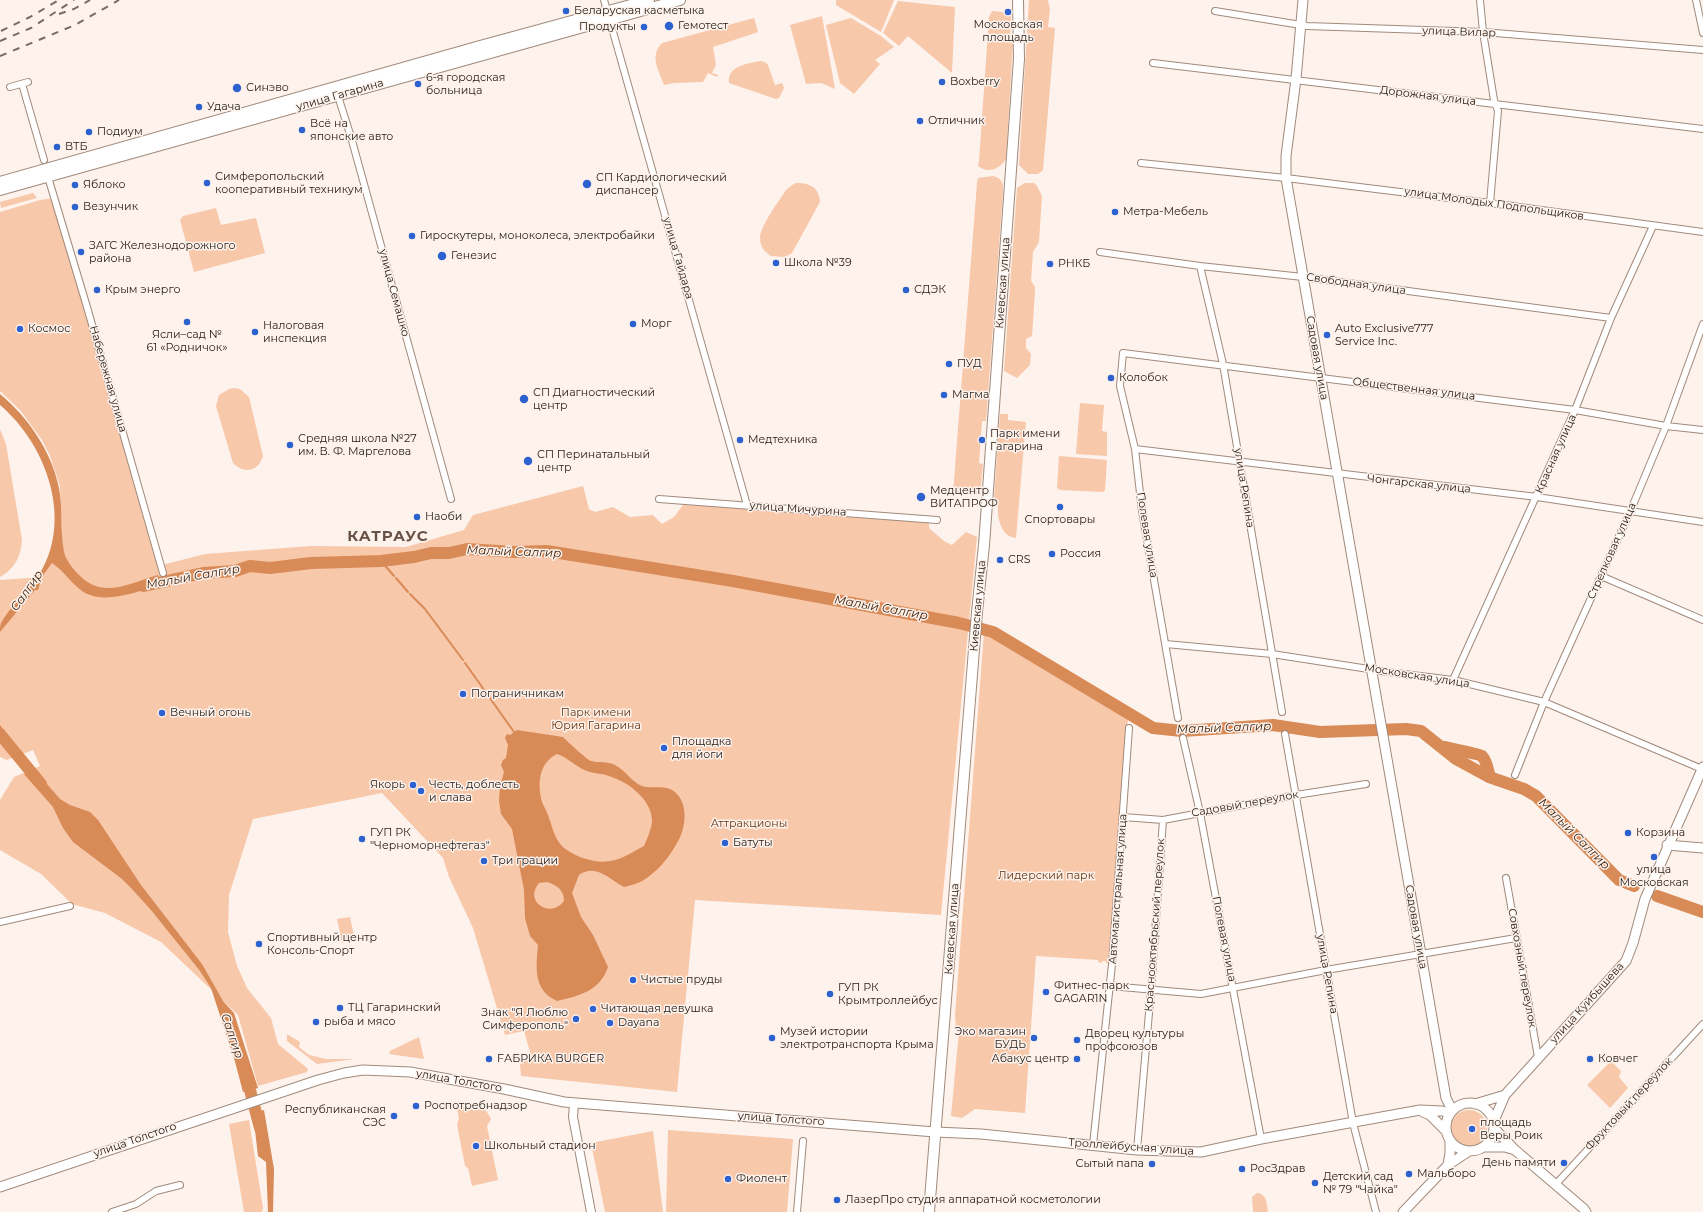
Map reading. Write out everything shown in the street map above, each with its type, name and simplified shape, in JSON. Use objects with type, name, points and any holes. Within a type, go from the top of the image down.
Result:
[{"type":"main road","name":"улица Гагарина","points":[[609,15],[649,0]]},
{"type":"main road","name":"улица Гагарина","points":[[0,190],[50,181],[480,46],[609,15],[680,0]]},
{"type":"main road","name":"Киевская улица","points":[[929,1212],[977,612],[984,545],[1019,59],[1018,0]]},
{"type":"main road","name":"Садовая улица","points":[[1303,0],[1296,79],[1286,156],[1286,178],[1383,743],[1446,1098],[1451,1112]]},
{"type":"main road","name":"улица Гагарина","points":[[0,182],[337,92]]},
{"type":"main road","name":"улица Куйбышева","points":[[1505,1095],[1626,961],[1633,943],[1645,899],[1667,845],[1702,768]]},
{"type":"main road","points":[[1667,845],[1703,848]]},
{"type":"main road","name":"улица Толстого","points":[[0,1187],[274,1094],[318,1080],[363,1070],[410,1072],[574,1104],[935,1132]]},
{"type":"main road","points":[[1448,1165],[1450,1153],[1446,1122],[1451,1112],[1461,1105],[1475,1104],[1505,1095]]},
{"type":"main road","points":[[1483,1147],[1489,1141],[1505,1095]]},
{"type":"main road","points":[[1475,1104],[1487,1111],[1494,1125],[1515,1150],[1556,1184],[1586,1212]]},
{"type":"main road","name":"Троллейбусная улица","points":[[935,1132],[981,1134],[1137,1150],[1201,1152],[1261,1139],[1420,1110],[1451,1112]]},
{"type":"main road","points":[[1420,1110],[1430,1115],[1456,1146],[1469,1151]]},
{"type":"main road","points":[[1403,1212],[1448,1165],[1469,1151],[1483,1147],[1500,1147],[1515,1150]]},
{"type":"street","name":"улица Гайдара","points":[[604,0],[747,505]]},
{"type":"street","points":[[1480,0],[1483,32],[1498,110],[1490,203]]},
{"type":"street","points":[[1696,0],[1703,33]]},
{"type":"street","name":"улица Вилар","points":[[1215,11],[1301,25],[1483,32],[1703,50]]},
{"type":"street","name":"Дорожная улица","points":[[1153,63],[1703,129]]},
{"type":"street","points":[[10,87],[25,83],[44,160]]},
{"type":"street","name":"улица Семашко","points":[[337,92],[351,137],[451,499]]},
{"type":"street","name":"улица Молодых Подпольщиков","points":[[1141,163],[1286,178],[1490,203],[1703,232]]},
{"type":"street","name":"Набережная улица","points":[[50,181],[88,308],[163,573]]},
{"type":"street","name":"Красная улица","points":[[1453,680],[1537,498],[1575,410],[1611,318],[1653,226]]},
{"type":"street","name":"Свободная улица","points":[[1100,252],[1200,266],[1303,277],[1611,318]]},
{"type":"street","name":"улица Репина","points":[[1200,266],[1223,364],[1282,712]]},
{"type":"street","name":"Стрелковая улица","points":[[1515,775],[1544,702],[1630,512],[1666,426],[1703,324]]},
{"type":"street","name":"Общественная улица","points":[[1123,353],[1223,364],[1575,410],[1666,426],[1703,430]]},
{"type":"street","name":"Полевая улица","points":[[1123,353],[1120,386],[1135,449],[1142,511],[1178,718]]},
{"type":"street","name":"Чонгарская улица","points":[[1135,449],[1337,475],[1537,498],[1703,522]]},
{"type":"street","name":"улица Мичурина","points":[[659,499],[937,520]]},
{"type":"street","points":[[1601,576],[1703,620]]},
{"type":"street","name":"Московская улица","points":[[1166,644],[1272,654],[1453,680],[1544,702],[1702,768]]},
{"type":"street","name":"Автомагистральная улица","points":[[1093,1145],[1110,986],[1129,728]]},
{"type":"street","name":"улица Репина","points":[[1284,734],[1353,1123],[1376,1212]]},
{"type":"street","name":"Полевая улица","points":[[1183,738],[1200,812],[1261,1139]]},
{"type":"street","name":"Садовый переулок","points":[[1123,817],[1163,820],[1200,812],[1366,784]]},
{"type":"street","name":"Краснооктябрьский переулок","points":[[1137,1150],[1151,990],[1163,820]]},
{"type":"street","name":"Совхозный переулок","points":[[1506,878],[1538,1058]]},
{"type":"street","points":[[0,922],[70,906]]},
{"type":"street","points":[[1110,986],[1201,994],[1326,970],[1516,938]]},
{"type":"street","name":"Фруктовый переулок","points":[[1556,1184],[1703,1024]]},
{"type":"street","points":[[574,1104],[573,1117],[591,1212]]},
{"type":"street","points":[[797,1212],[803,1141]]},
{"type":"street","points":[[112,1212],[136,1204],[156,1191],[180,1185]]},
{"type":"green space","points":[[836,0],[894,0],[881,32],[836,5]]},
{"type":"green space","points":[[1029,0],[1048,0],[1050,10],[1048,27],[1055,28],[1043,170],[1038,174],[1028,174],[1019,165]]},
{"type":"green space","points":[[898,1],[955,7],[952,73],[908,36],[899,46],[883,33]]},
{"type":"green space","points":[[992,11],[1011,13],[1010,41],[1013,43],[1006,159],[997,168],[986,170],[978,166],[989,17]]},
{"type":"green space","points":[[822,16],[835,89],[821,83],[806,84],[790,25]]},
{"type":"green space","points":[[754,18],[758,32],[713,47],[716,65],[712,73],[718,75],[717,77],[708,73],[703,82],[674,83],[664,85],[656,64],[656,53],[662,43]]},
{"type":"green space","points":[[851,18],[881,36],[894,47],[875,60],[880,64],[854,94],[840,83],[826,25]]},
{"type":"green space","points":[[760,61],[765,62],[768,65],[775,85],[782,83],[784,88],[779,98],[776,99],[729,83],[731,72],[739,66]]},
{"type":"green space","points":[[993,176],[1001,181],[1003,188],[986,421],[982,421],[979,463],[983,464],[980,495],[953,493],[977,183],[978,178]]},
{"type":"green space","points":[[796,183],[806,184],[816,189],[820,202],[792,253],[785,257],[771,256],[762,247],[760,241],[763,227],[786,190]]},
{"type":"green space","points":[[1025,183],[1034,183],[1042,196],[1039,242],[1033,252],[1031,281],[1035,287],[1035,292],[1032,336],[1026,339],[1026,348],[1031,354],[1030,365],[1017,378],[1004,371],[1017,188]]},
{"type":"green space","points":[[33,193],[37,198],[1,208],[0,202]]},
{"type":"green space","name":"Парк имени Юрия Гагарина","points":[[54,198],[158,566],[205,554],[311,546],[406,547],[464,530],[473,515],[583,486],[589,509],[595,512],[613,507],[630,517],[653,515],[662,524],[674,517],[683,505],[757,508],[929,522],[929,528],[944,541],[952,545],[966,532],[977,537],[941,915],[695,900],[677,1092],[521,1076],[520,1064],[530,1052],[524,1031],[505,1035],[473,928],[449,877],[443,858],[382,793],[253,819],[229,895],[228,932],[237,966],[247,988],[271,1018],[278,1044],[308,1069],[307,1072],[258,1086],[238,1015],[161,942],[105,913],[72,904],[41,874],[0,850],[0,800],[14,777],[40,766],[33,750],[7,760],[0,757],[0,580],[42,577],[52,563],[62,531],[60,486],[50,456],[42,440],[20,410],[0,391],[0,212],[40,200]]},
{"type":"green space","points":[[216,208],[221,225],[256,218],[265,253],[194,272],[180,220],[183,216]]},
{"type":"green space","points":[[229,389],[240,389],[249,397],[263,456],[258,465],[251,470],[242,469],[233,463],[216,406],[219,395]]},
{"type":"green space","points":[[1080,403],[1104,405],[1102,431],[1107,432],[1107,456],[1076,454]]},
{"type":"green space","points":[[1000,414],[1008,414],[1008,420],[1026,422],[1016,538],[1011,537],[1003,531],[998,516],[998,505],[994,499]]},
{"type":"green space","points":[[0,429],[6,444],[22,540],[19,557],[10,570],[0,577]]},
{"type":"green space","points":[[1059,456],[1107,460],[1105,490],[1103,492],[1060,490],[1057,488]]},
{"type":"green space","name":"Лидерский парк","points":[[984,632],[991,632],[1129,714],[1126,734],[1108,963],[1106,963],[1106,961],[1102,961],[1102,963],[1098,962],[1098,960],[1036,956],[1025,1113],[975,1109],[962,1118],[951,1116],[959,1031],[956,1031],[955,1015]]},
{"type":"green space","points":[[350,917],[355,940],[342,943],[337,919]]},
{"type":"green space","points":[[287,1034],[300,1042],[299,1047],[309,1055],[326,1059],[355,1059],[317,1064],[287,1041]]},
{"type":"green space","points":[[419,1037],[424,1059],[389,1054],[390,1051]]},
{"type":"green space","points":[[1611,1061],[1621,1071],[1619,1077],[1628,1088],[1610,1108],[1587,1085]]},
{"type":"green space","name":"Школьный стадион","points":[[462,1103],[467,1106],[481,1107],[491,1119],[487,1126],[498,1180],[472,1186],[468,1168],[465,1166],[457,1125],[459,1118],[456,1104]]},
{"type":"green space","points":[[1473,1110],[1482,1115],[1486,1121],[1486,1135],[1482,1141],[1473,1146],[1465,1146],[1456,1141],[1452,1135],[1451,1124],[1456,1115],[1462,1111]]},
{"type":"green space","points":[[249,1120],[263,1208],[262,1212],[244,1212],[229,1124]]},
{"type":"green space","name":"Фиолент","points":[[668,1130],[793,1139],[787,1212],[666,1212]]},
{"type":"green space","points":[[653,1131],[663,1212],[605,1212],[591,1143]]},
{"type":"green space","points":[[1257,1193],[1265,1197],[1268,1212],[1253,1212],[1252,1197]]},
{"type":"water","points":[[0,394],[29,424],[51,461],[59,488],[64,552],[67,560],[77,573],[86,581],[96,586],[105,588],[115,588],[158,575],[161,585],[121,596],[100,597],[82,591],[52,563],[42,577],[38,590],[35,590],[0,632],[1,623],[13,606],[37,578],[48,556],[54,533],[54,509],[50,486],[42,463],[31,441],[17,422],[0,405]]},
{"type":"water","points":[[0,725],[22,755],[14,757],[0,739]]},
{"type":"water","points":[[517,730],[563,737],[589,760],[615,765],[642,786],[672,790],[682,801],[684,808],[685,815],[683,830],[674,849],[666,860],[647,878],[638,883],[624,887],[597,872],[585,872],[579,875],[572,893],[581,917],[593,935],[608,967],[600,982],[588,991],[557,1001],[549,996],[540,985],[537,970],[538,945],[530,936],[525,918],[524,890],[512,829],[501,814],[499,801],[500,787],[504,772],[501,765],[503,760],[506,758],[508,745],[505,738],[507,734],[510,735]],"holes":[[[557,754],[586,771],[608,776],[621,781],[634,789],[640,795],[649,808],[652,822],[644,846],[619,859],[598,862],[580,857],[561,845],[555,834],[540,795],[540,781],[543,768],[546,763]],[[547,882],[559,888],[563,894],[564,901],[559,906],[546,908],[536,902],[534,896],[535,890],[539,883]]]},
{"type":"water","points":[[34,769],[60,799],[70,805],[90,812],[98,820],[141,885],[202,964],[223,1001],[234,1013],[258,1088],[243,1092],[234,1058],[211,988],[200,971],[151,910],[131,888],[122,879],[73,842],[63,828],[53,807],[24,774]]},
{"type":"water","points":[[264,1110],[274,1169],[273,1212],[268,1212],[266,1162],[258,1156],[253,1113]]},
{"type":"waterway","name":"Малый Салгир","points":[[144,586],[203,573],[235,571],[250,566],[270,568],[311,563],[381,561],[414,557],[431,553],[449,553],[467,549],[514,552],[547,551],[733,581],[959,623],[993,632],[1153,728],[1182,731],[1273,725],[1320,732],[1406,729],[1421,731],[1456,759],[1489,777],[1524,789],[1536,796],[1619,880],[1634,886]]},
{"type":"waterway","points":[[381,561],[394,576]]},
{"type":"waterway","points":[[396,578],[408,592]]},
{"type":"waterway","points":[[410,594],[425,609],[463,660]]},
{"type":"waterway","points":[[465,663],[514,732]]},
{"type":"waterway","name":"Салгир","points":[[0,734],[41,784]]},
{"type":"waterway","points":[[1445,747],[1482,756],[1486,763],[1490,777]]},
{"type":"waterway","name":"Малый Салгир","points":[[1657,896],[1703,912]]},
{"type":"waterway","name":"Салгир","points":[[246,1075],[260,1128]]},
{"type":"railway","points":[[1,31],[30,17],[59,0]]},
{"type":"railway","points":[[0,41],[31,28],[74,0]]},
{"type":"railway","points":[[59,14],[74,9],[90,0]]},
{"type":"railway","points":[[0,56],[75,25],[119,0]]},
{"type":"place","name":"Беларуская касметыка","points":[[566,11]]},
{"type":"place","name":"Московская площадь","points":[[1008,12]]},
{"type":"place","name":"Гемотест","points":[[669,26]]},
{"type":"place","name":"Продукты","points":[[644,27]]},
{"type":"place","name":"Boxberry","points":[[942,82]]},
{"type":"place","name":"6-я городская больница","points":[[418,84]]},
{"type":"place","name":"Синэво","points":[[237,88]]},
{"type":"place","name":"Удача","points":[[199,107]]},
{"type":"place","name":"Отличник","points":[[920,121]]},
{"type":"place","name":"Всё на японские авто","points":[[302,130]]},
{"type":"place","name":"Подиум","points":[[89,132]]},
{"type":"place","name":"ВТБ","points":[[57,147]]},
{"type":"place","name":"Симферопольский кооперативный техникум","points":[[207,183]]},
{"type":"place","name":"СП Кардиологический диспансер","points":[[587,184]]},
{"type":"place","name":"Яблоко","points":[[75,185]]},
{"type":"place","name":"Везунчик","points":[[75,207]]},
{"type":"place","name":"Метра-Мебель","points":[[1115,212]]},
{"type":"place","name":"Гироскутеры, моноколеса, электробайки","points":[[412,236]]},
{"type":"place","name":"ЗАГС Железнодорожного района","points":[[81,252]]},
{"type":"place","name":"Генезис","points":[[442,256]]},
{"type":"place","name":"Школа №39","points":[[776,263]]},
{"type":"place","name":"РНКБ","points":[[1050,264]]},
{"type":"place","name":"Крым энерго","points":[[97,290]]},
{"type":"place","name":"СДЭК","points":[[906,290]]},
{"type":"place","name":"Ясли–сад № 61 «Родничок»","points":[[187,322]]},
{"type":"place","name":"Морг","points":[[633,324]]},
{"type":"place","name":"Космос","points":[[20,329]]},
{"type":"place","name":"Налоговая инспекция","points":[[255,332]]},
{"type":"place","name":"Auto Exclusive777 Service Inc.","points":[[1327,335]]},
{"type":"place","name":"ПУД","points":[[949,364]]},
{"type":"place","name":"Колобок","points":[[1111,378]]},
{"type":"place","name":"Магма","points":[[944,395]]},
{"type":"place","name":"СП Диагностический центр","points":[[524,399]]},
{"type":"place","name":"Медтехника","points":[[740,440]]},
{"type":"place","name":"Парк имени Гагарина","points":[[982,440]]},
{"type":"place","name":"Средняя школа №27 им. В. Ф. Маргелова","points":[[290,445]]},
{"type":"place","name":"СП Перинатальный центр","points":[[528,461]]},
{"type":"place","name":"Медцентр ВИТАПРОФ","points":[[921,497]]},
{"type":"place","name":"Спортовары","points":[[1060,507]]},
{"type":"place","name":"Наоби","points":[[417,517]]},
{"type":"place","name":"Россия","points":[[1052,554]]},
{"type":"place","name":"CRS","points":[[1000,560]]},
{"type":"place","name":"Пограничникам","points":[[463,694]]},
{"type":"place","name":"Вечный огонь","points":[[162,713]]},
{"type":"place","name":"Площадка для йоги","points":[[664,748]]},
{"type":"place","name":"Якорь","points":[[413,785]]},
{"type":"place","name":"Честь, доблесть и слава","points":[[421,791]]},
{"type":"place","name":"Корзина","points":[[1628,833]]},
{"type":"place","name":"ГУП РК \"Черноморнефтегаз\"","points":[[362,839]]},
{"type":"place","name":"Батуты","points":[[725,843]]},
{"type":"place","name":"улица Московская","points":[[1654,857]]},
{"type":"place","name":"Три грации","points":[[484,861]]},
{"type":"place","name":"Спортивный центр Консоль-Спорт","points":[[259,944]]},
{"type":"place","name":"Чистые пруды","points":[[633,980]]},
{"type":"place","name":"Фитнес-парк GAGAR1N","points":[[1046,992]]},
{"type":"place","name":"ГУП РК Крымтроллейбус","points":[[830,994]]},
{"type":"place","name":"ТЦ Гагаринский","points":[[340,1008]]},
{"type":"place","name":"Читающая девушка","points":[[593,1009]]},
{"type":"place","name":"Знак \"Я Люблю Симферополь\"","points":[[576,1019]]},
{"type":"place","name":"рыба и мясо","points":[[316,1022]]},
{"type":"place","name":"Dayana","points":[[610,1023]]},
{"type":"place","name":"Музей истории электротранспорта Крыма","points":[[772,1038]]},
{"type":"place","name":"Эко магазин БУДЬ","points":[[1034,1038]]},
{"type":"place","name":"Дворец культуры профсоюзов","points":[[1077,1040]]},
{"type":"place","name":"FАБРИКА BURGER","points":[[489,1059]]},
{"type":"place","name":"Абакус центр","points":[[1077,1059]]},
{"type":"place","name":"Ковчег","points":[[1590,1059]]},
{"type":"place","name":"Роспотребнадзор","points":[[416,1106]]},
{"type":"place","name":"Республиканская СЭС","points":[[394,1116]]},
{"type":"place","name":"площадь Веры Роик","points":[[1472,1129]]},
{"type":"place","name":"Школьный стадион","points":[[476,1146]]},
{"type":"place","name":"День памяти","points":[[1564,1163]]},
{"type":"place","name":"Сытый папа","points":[[1152,1164]]},
{"type":"place","name":"РосЗдрав","points":[[1242,1169]]},
{"type":"place","name":"Мальборо","points":[[1409,1174]]},
{"type":"place","name":"Фиолент","points":[[728,1179]]},
{"type":"place","name":"Детский сад № 79 \"Чайка\"","points":[[1315,1183]]},
{"type":"place","name":"ЛазерПро студия аппаратной косметологии","points":[[837,1200]]},
{"type":"district","name":"КАТРАУС","points":[[388,537]]},
{"type":"park label","name":"Аттракционы","points":[[749,824]]}]
